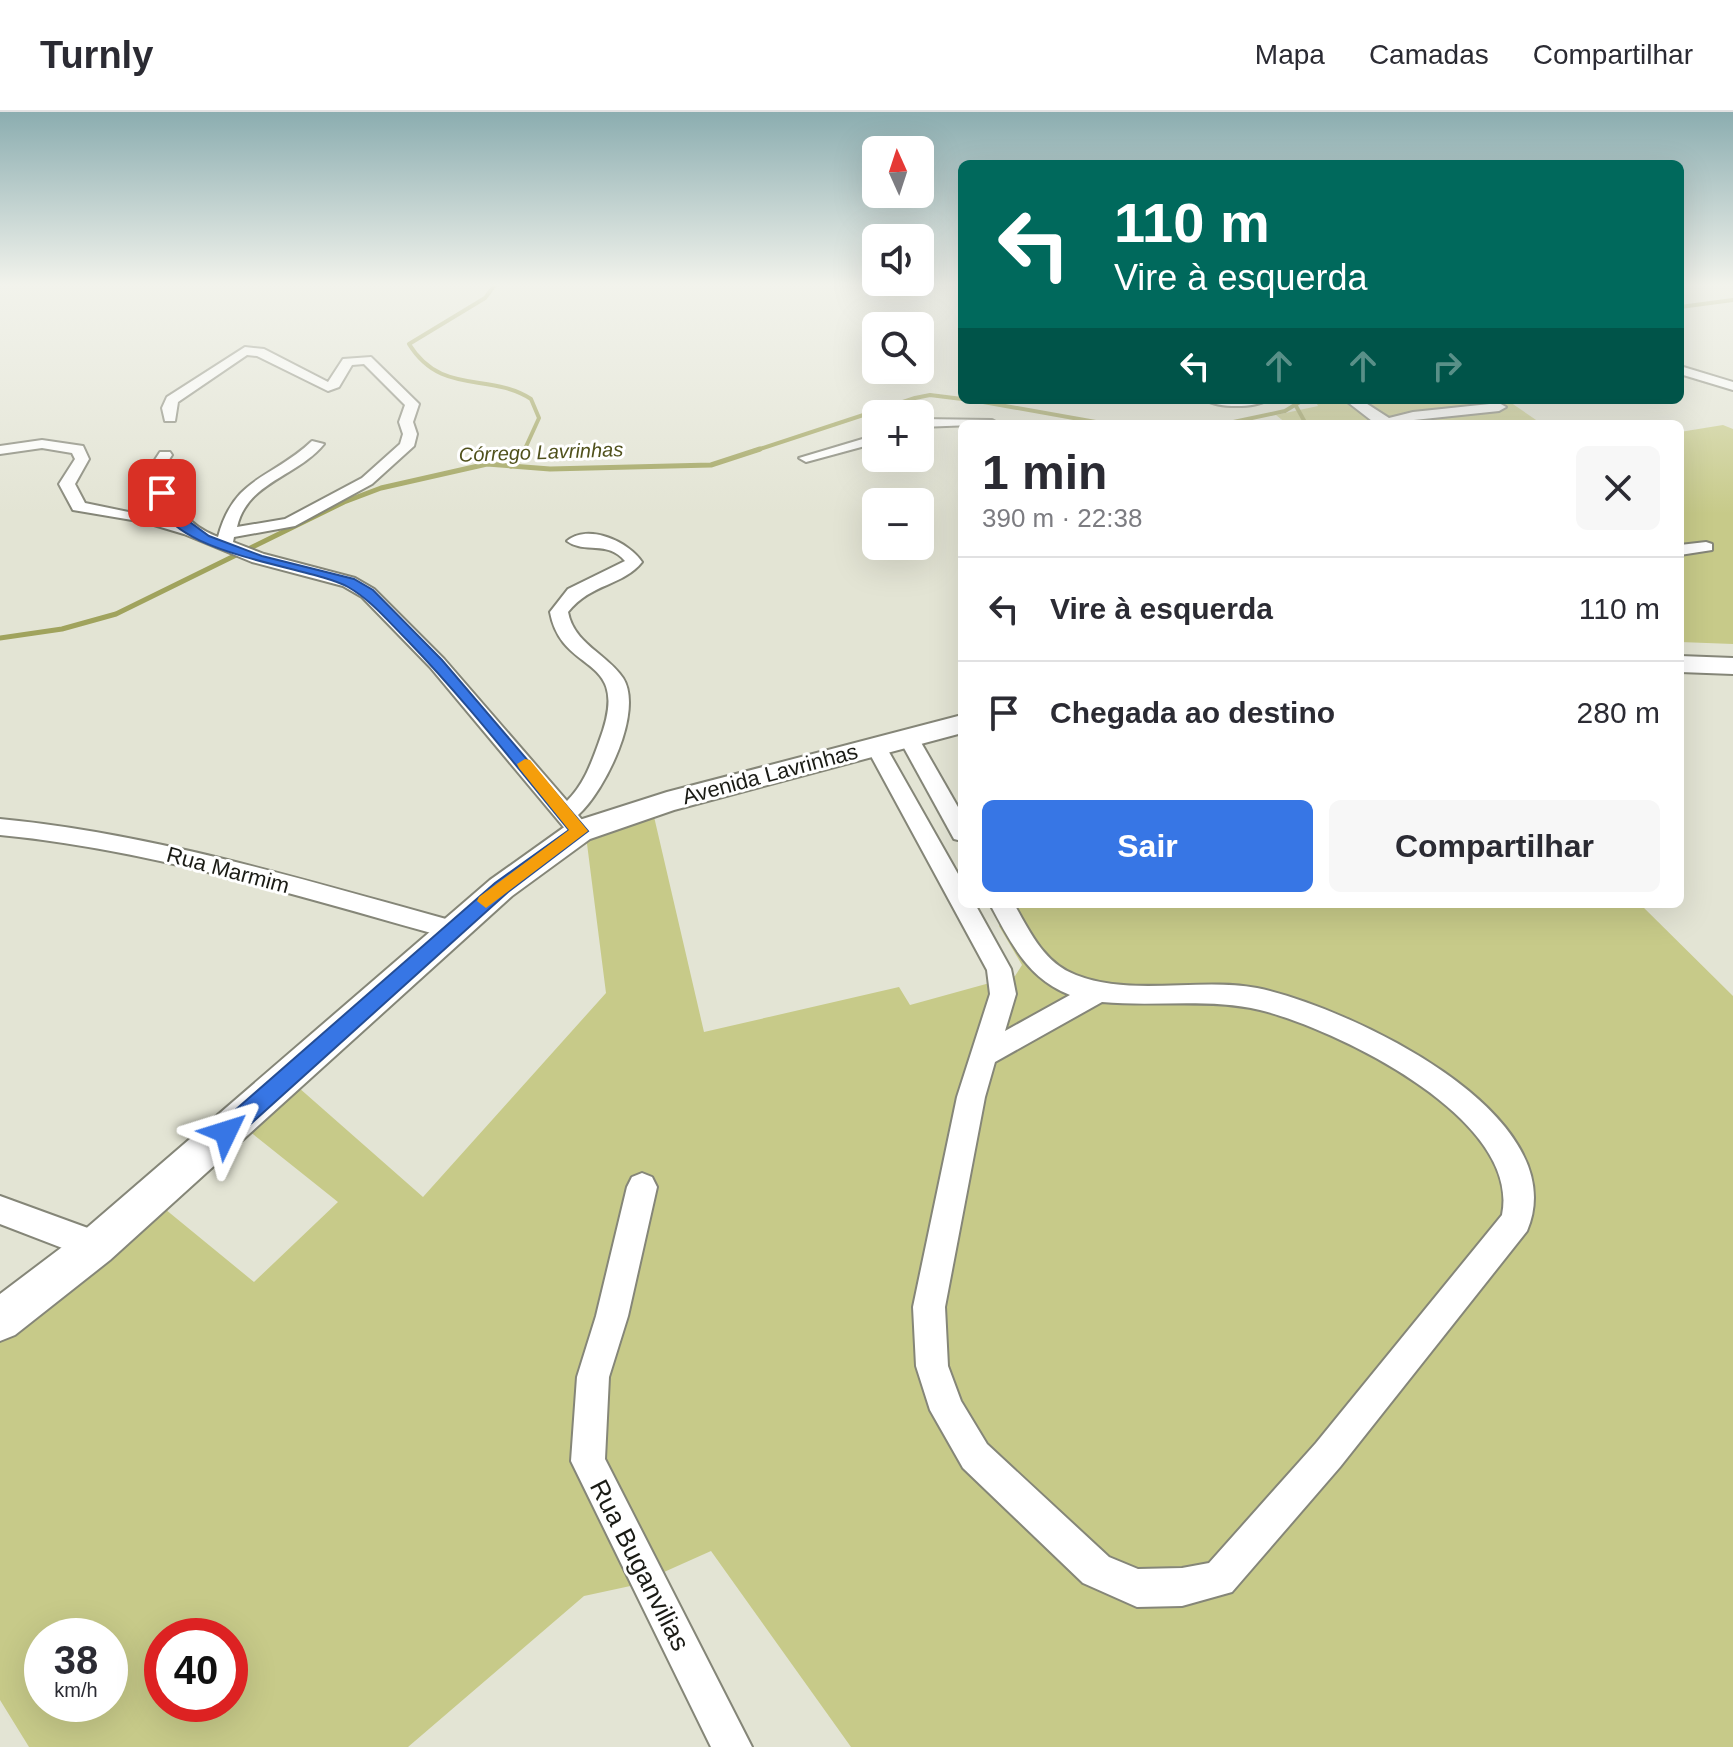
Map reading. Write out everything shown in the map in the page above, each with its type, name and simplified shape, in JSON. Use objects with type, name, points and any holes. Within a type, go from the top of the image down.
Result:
[{"type":"street","points":[[170,418],[169,408],[179,393],[226,361]]},
{"type":"street","points":[[277,361],[328,387],[334,384],[351,361]]},
{"type":"street","points":[[225,540],[289,523],[367,481],[407,446],[410,434],[406,422],[412,404],[366,361]]},
{"type":"street","points":[[1684,371],[1733,386]]},
{"type":"street","points":[[1358,404],[1380,420]]},
{"type":"street","points":[[1406,420],[1499,407]]},
{"type":"street","points":[[934,422],[958,421]]},
{"type":"street","points":[[806,458],[862,443]]},
{"type":"street","points":[[0,450],[42,444],[78,449],[82,459],[67,484],[79,507],[146,518],[225,540],[252,556],[349,582],[368,593],[437,663],[573,822],[594,781],[620,703],[614,679],[563,630],[559,612],[574,593],[628,568],[634,562],[628,552],[616,546],[598,541],[575,541]]},
{"type":"street","points":[[225,540],[234,507],[248,490],[296,464],[317,444]]},
{"type":"street","points":[[165,455],[154,472],[166,505],[190,531]]},
{"type":"street","points":[[1684,550],[1706,547]]},
{"type":"street","points":[[1684,664],[1733,666]]},
{"type":"street","name":"Avenida Lavrinhas","points":[[0,1320],[96,1246],[573,822],[667,802],[958,725]]},
{"type":"street","points":[[908,737],[958,826]]},
{"type":"street","points":[[875,745],[958,894]]},
{"type":"street","name":"Rua Marmim","points":[[0,827],[80,833],[134,844],[453,930]]},
{"type":"street","points":[[966,908],[999,969],[1001,981],[999,1015],[971,1097],[929,1307],[932,1366],[947,1410],[975,1456],[1096,1570],[1137,1588],[1182,1587],[1219,1579],[1328,1455],[1516,1221],[1520,1191],[1508,1156],[1480,1118],[1436,1083],[1361,1035],[1304,1011],[1255,999],[1203,993],[1096,993],[1054,977],[1034,957],[1004,908]]},
{"type":"street","points":[[986,1054],[1096,993]]},
{"type":"street","name":"Rua Buganvilias","points":[[642,1187],[612,1316],[593,1377],[588,1461],[732,1747]]},
{"type":"street","points":[[0,1210],[96,1246]]},
{"type":"green space","points":[[1513,404],[1536,420],[1282,420],[1276,415],[1318,406]]},
{"type":"green space","points":[[1723,425],[1733,429],[1733,644],[1684,642],[1684,431]]},
{"type":"green space","points":[[652,808],[704,1032],[899,987],[910,1005],[1015,976],[1022,965],[999,926],[1013,908],[1644,908],[1733,996],[1733,1747],[851,1747],[711,1551],[635,1585],[584,1596],[408,1747],[29,1747],[0,1700],[0,1323],[154,1200],[254,1282],[338,1202],[239,1123],[290,1080],[423,1197],[606,993],[585,828]]},
{"type":"waterway","points":[[424,361],[451,377],[499,386],[531,399],[539,418],[525,449]]},
{"type":"waterway","name":"Córrego Lavrinhas","points":[[754,451],[915,398],[930,395],[958,398]]},
{"type":"waterway","name":"Córrego Lavrinhas","points":[[994,404],[1084,420]]},
{"type":"waterway","name":"Córrego Lavrinhas","points":[[1243,420],[1285,411],[1296,404]]},
{"type":"waterway","points":[[1296,406],[1304,420]]},
{"type":"waterway","points":[[511,466],[525,449]]},
{"type":"waterway","name":"Córrego Lavrinhas","points":[[511,466],[550,469],[711,465],[760,449]]},
{"type":"waterway","name":"Córrego Lavrinhas","points":[[0,638],[62,629],[116,614],[344,502],[381,488],[487,464],[511,466]]},
{"type":"slow traffic","points":[[486,901],[580,831],[525,764]]},
{"type":"route","points":[[162,493],[174,516],[204,539],[258,558],[334,577],[368,593],[437,663],[580,831],[501,888],[226,1132]]}]
